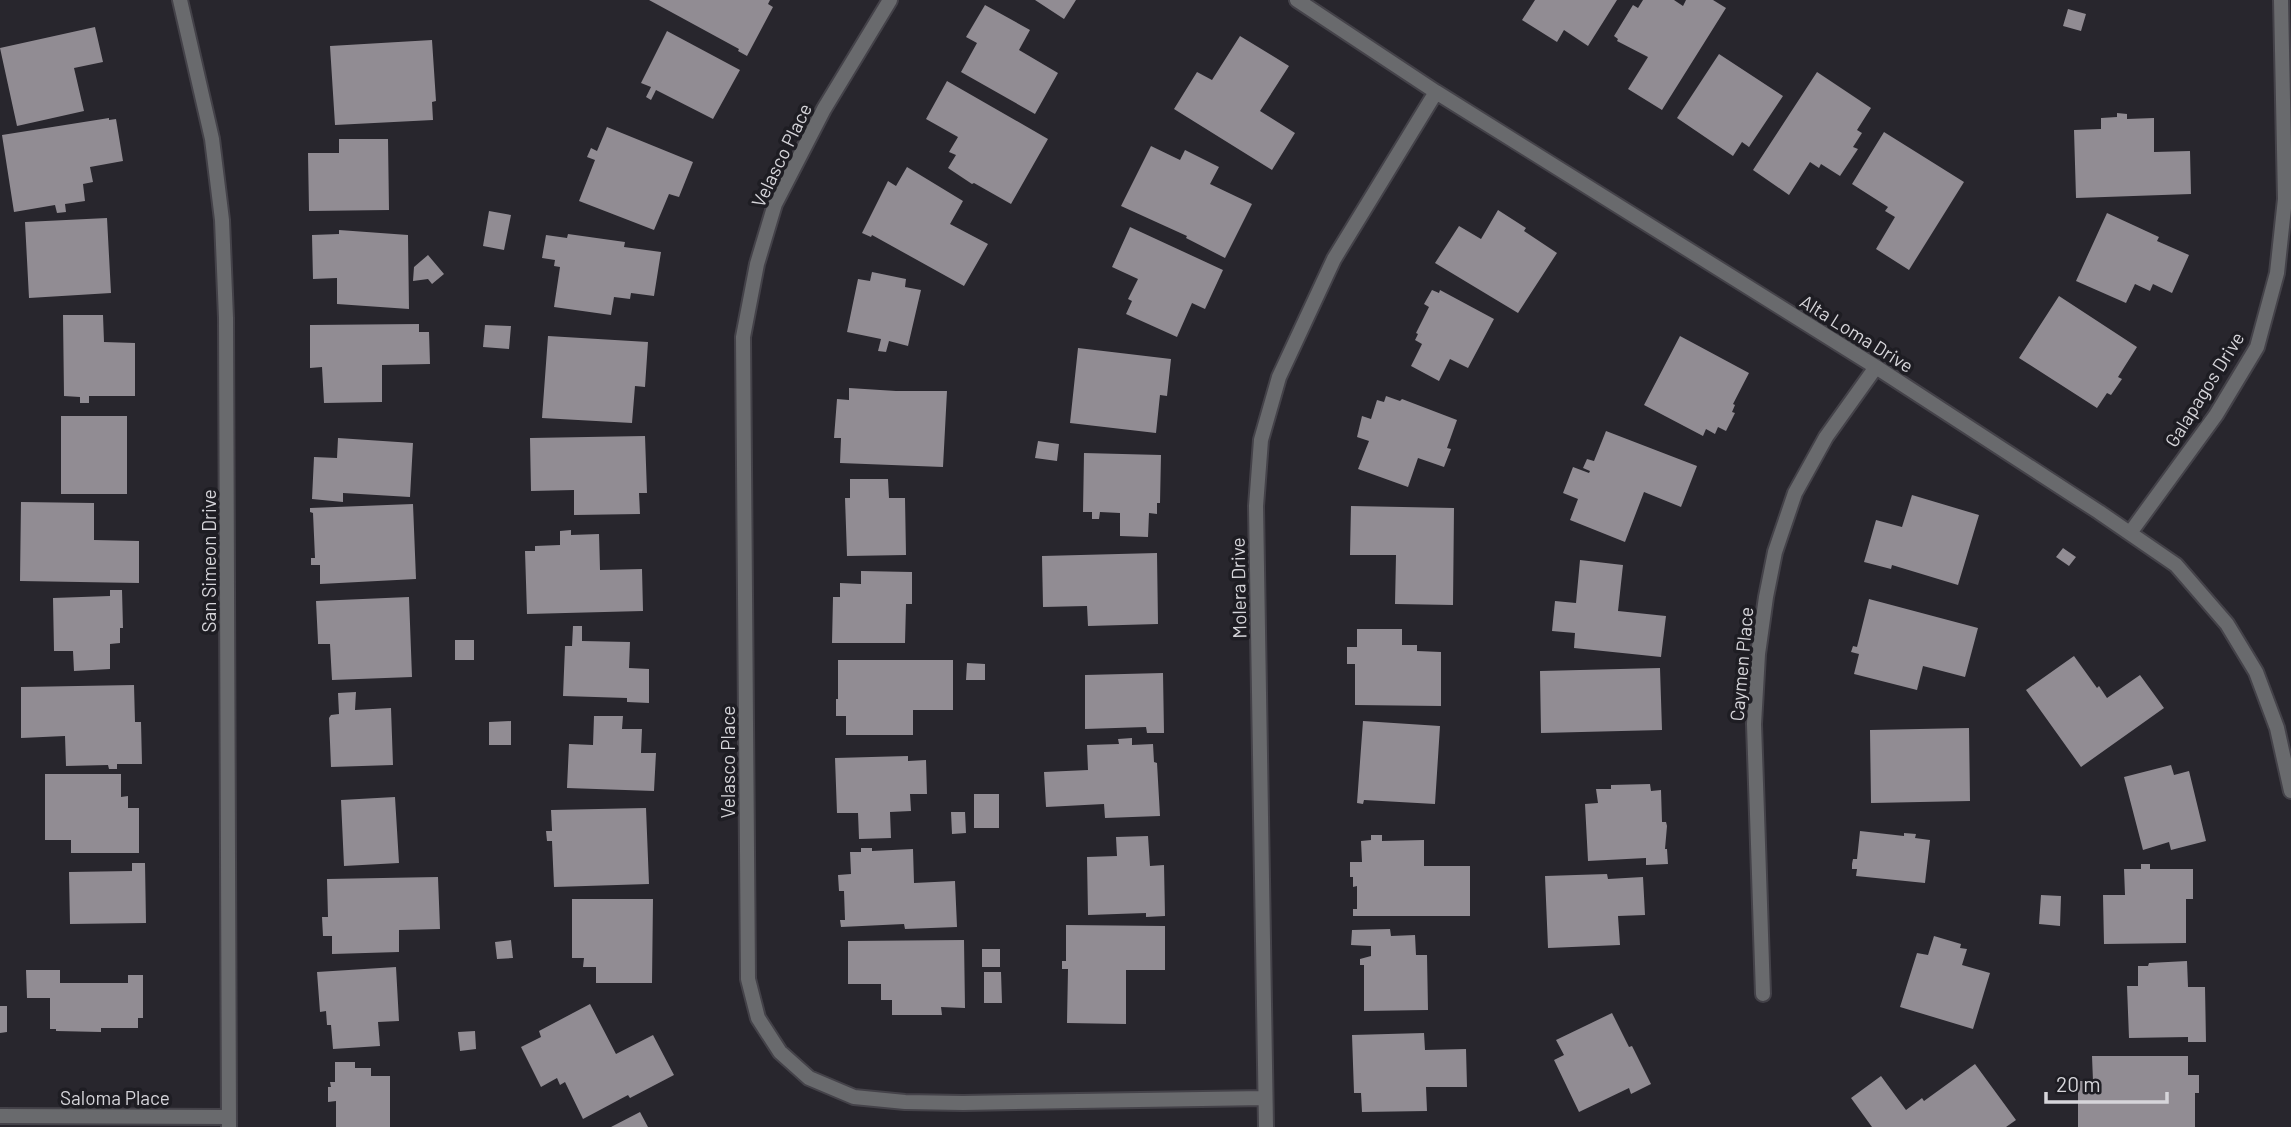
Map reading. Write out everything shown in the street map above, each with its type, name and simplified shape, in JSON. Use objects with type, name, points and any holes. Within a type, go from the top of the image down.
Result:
[{"type":"street","name":"San Simeon Drive","points":[[180,0],[212,139],[222,220],[226,331],[229,1122]]},
{"type":"street","name":"Velasco Place","points":[[890,0],[824,109],[775,204],[757,264],[743,337],[748,979],[758,1018],[780,1052],[809,1078],[854,1097],[905,1102],[1265,1098]]},
{"type":"street","name":"Alta Loma Drive","points":[[1297,0],[1436,92],[1876,367],[2176,565],[2227,624],[2256,672],[2277,728],[2291,791]]},
{"type":"street","name":"Galapagos Drive","points":[[2130,533],[2210,423],[2257,347],[2277,274],[2285,199],[2281,0]]},
{"type":"street","name":"Molera Drive","points":[[1266,1127],[1256,506],[1261,440],[1279,377],[1334,259],[1436,92]]},
{"type":"street","name":"Caymen Place","points":[[1763,993],[1754,723],[1758,654],[1774,552],[1794,493],[1826,437],[1876,367]]},
{"type":"street","name":"Saloma Place","points":[[0,1116],[229,1122]]},
{"type":"building","points":[[649,0],[770,0],[768,4],[773,7],[747,56],[738,51],[739,49]]},
{"type":"building","points":[[1035,0],[1076,0],[1064,19]]},
{"type":"building","points":[[1535,0],[1617,0],[1588,46],[1564,30],[1557,42],[1522,20]]},
{"type":"building","points":[[1643,0],[1674,0],[1683,6],[1686,0],[1713,0],[1726,8],[1662,110],[1628,89],[1648,57],[1617,41],[1614,36],[1633,5],[1638,8]]},
{"type":"building","points":[[985,5],[1030,30],[1019,50],[1058,73],[1035,114],[961,72],[977,43],[966,37]]},
{"type":"building","points":[[2068,9],[2086,14],[2081,31],[2063,26]]},
{"type":"building","points":[[95,27],[103,62],[74,68],[84,111],[17,126],[0,48]]},
{"type":"building","points":[[667,31],[740,70],[713,119],[656,90],[651,100],[646,97],[651,87],[641,83]]},
{"type":"building","points":[[1240,36],[1289,66],[1260,111],[1295,133],[1272,170],[1174,109],[1197,72],[1212,80]]},
{"type":"building","points":[[432,40],[436,101],[432,102],[433,120],[335,125],[330,46]]},
{"type":"building","points":[[1719,54],[1783,96],[1749,147],[1742,142],[1733,156],[1677,118]]},
{"type":"building","points":[[1817,72],[1871,108],[1857,130],[1862,133],[1853,147],[1858,149],[1840,176],[1821,164],[1819,168],[1810,162],[1789,195],[1753,170]]},
{"type":"building","points":[[947,81],[1048,139],[1011,204],[948,168],[956,155],[949,152],[958,137],[926,119]]},
{"type":"building","points":[[2117,113],[2127,114],[2127,119],[2154,118],[2154,152],[2190,151],[2191,194],[2076,198],[2074,130],[2101,129],[2101,118],[2117,117]]},
{"type":"building","points":[[116,119],[123,161],[90,167],[93,182],[83,184],[85,201],[65,204],[66,212],[57,213],[55,205],[14,212],[2,135]]},
{"type":"building","points":[[607,127],[693,162],[679,197],[669,194],[654,230],[579,201],[595,160],[587,157],[591,148],[597,151]]},
{"type":"building","points":[[1884,132],[1964,182],[1909,270],[1876,249],[1895,217],[1885,211],[1888,207],[1852,184]]},
{"type":"building","points":[[339,139],[388,139],[389,210],[309,211],[308,153],[339,153]]},
{"type":"building","points":[[1151,146],[1180,160],[1185,150],[1219,167],[1210,184],[1252,204],[1225,258],[1186,238],[1187,236],[1121,206]]},
{"type":"building","points":[[907,167],[963,201],[950,224],[988,244],[964,286],[872,235],[871,237],[862,233],[888,181],[896,186]]},
{"type":"building","points":[[1498,210],[1557,253],[1518,313],[1435,263],[1459,226],[1481,239]]},
{"type":"building","points":[[489,211],[511,215],[504,250],[483,246]]},
{"type":"building","points":[[2107,213],[2159,237],[2157,241],[2189,255],[2172,293],[2153,284],[2150,291],[2135,284],[2126,303],[2076,281]]},
{"type":"building","points":[[107,218],[111,293],[29,298],[25,222]]},
{"type":"building","points":[[1130,227],[1223,270],[1205,309],[1192,303],[1177,337],[1126,314],[1132,301],[1128,299],[1138,279],[1112,267]]},
{"type":"building","points":[[339,230],[408,235],[409,309],[337,304],[337,278],[313,279],[312,235],[339,234]]},
{"type":"building","points":[[568,234],[625,242],[624,247],[661,252],[654,296],[631,293],[630,299],[614,297],[611,315],[554,307],[560,267],[554,266],[555,260],[542,258],[546,235],[567,238]]},
{"type":"building","points":[[428,255],[444,274],[432,284],[428,279],[413,281],[414,267]]},
{"type":"building","points":[[872,272],[906,279],[905,287],[921,290],[908,346],[889,341],[886,352],[878,351],[881,339],[847,332],[858,279],[870,281]]},
{"type":"building","points":[[1432,290],[1439,293],[1440,290],[1494,319],[1468,368],[1450,359],[1439,381],[1411,366],[1422,344],[1415,340],[1418,334],[1416,333],[1429,307],[1424,304]]},
{"type":"building","points":[[2059,296],[2137,347],[2118,377],[2122,379],[2111,395],[2107,393],[2097,408],[2019,358]]},
{"type":"building","points":[[63,315],[103,315],[104,342],[135,343],[135,396],[89,396],[89,403],[80,403],[80,397],[64,396]]},
{"type":"building","points":[[419,324],[419,332],[429,332],[430,364],[382,365],[382,402],[324,403],[322,367],[310,368],[310,325]]},
{"type":"building","points":[[485,325],[511,326],[509,349],[483,347]]},
{"type":"building","points":[[548,336],[648,342],[645,387],[635,386],[632,423],[542,418]]},
{"type":"building","points":[[1680,336],[1749,373],[1733,404],[1735,405],[1732,412],[1735,413],[1726,431],[1718,427],[1715,434],[1706,429],[1703,436],[1644,405]]},
{"type":"building","points":[[1078,348],[1171,359],[1167,396],[1160,395],[1156,433],[1070,423]]},
{"type":"building","points":[[849,388],[947,391],[943,467],[840,463],[841,438],[834,438],[837,399],[849,400]]},
{"type":"building","points":[[1386,396],[1400,401],[1402,399],[1457,420],[1447,448],[1451,449],[1444,467],[1418,458],[1408,487],[1358,469],[1369,441],[1357,437],[1362,416],[1371,419],[1377,400],[1384,402]]},
{"type":"building","points":[[61,416],[127,416],[127,494],[61,494]]},
{"type":"building","points":[[1606,431],[1697,466],[1681,507],[1644,492],[1625,542],[1570,520],[1578,499],[1563,493],[1573,467],[1589,473],[1590,471],[1583,468],[1587,459],[1594,461]]},
{"type":"building","points":[[645,436],[647,493],[639,493],[640,514],[574,515],[574,490],[531,491],[530,438]]},
{"type":"building","points":[[338,438],[413,443],[410,497],[343,493],[343,502],[312,499],[314,457],[337,458]]},
{"type":"building","points":[[1038,441],[1059,444],[1057,461],[1035,458]]},
{"type":"building","points":[[1084,453],[1161,455],[1160,503],[1157,503],[1157,514],[1149,513],[1148,537],[1120,536],[1120,513],[1100,512],[1099,519],[1092,519],[1092,512],[1083,512]]},
{"type":"building","points":[[850,479],[888,479],[889,498],[905,498],[906,555],[847,556],[845,498],[850,498]]},
{"type":"building","points":[[1912,495],[1979,515],[1958,585],[1892,565],[1891,569],[1864,562],[1876,520],[1902,527]]},
{"type":"building","points":[[21,502],[94,503],[94,540],[139,541],[139,583],[20,581]]},
{"type":"building","points":[[413,504],[416,579],[320,584],[320,565],[311,565],[311,558],[315,558],[313,513],[310,508]]},
{"type":"building","points":[[1351,506],[1454,508],[1453,605],[1395,604],[1396,555],[1350,555]]},
{"type":"building","points":[[571,530],[571,535],[599,534],[600,570],[642,569],[643,611],[527,614],[525,551],[535,551],[535,546],[560,545],[560,531]]},
{"type":"building","points":[[2063,548],[2076,557],[2069,566],[2056,557]]},
{"type":"building","points":[[1157,553],[1158,624],[1088,626],[1087,606],[1043,607],[1042,556]]},
{"type":"building","points":[[1580,560],[1623,565],[1618,611],[1666,616],[1661,657],[1574,648],[1575,633],[1552,631],[1555,601],[1576,603]]},
{"type":"building","points":[[861,571],[912,572],[912,604],[906,604],[905,643],[832,643],[833,597],[840,597],[840,583],[861,584]]},
{"type":"building","points":[[110,590],[122,590],[123,628],[120,628],[120,643],[110,644],[110,669],[74,671],[73,651],[54,651],[53,598],[110,596]]},
{"type":"building","points":[[409,597],[412,677],[332,680],[330,644],[318,644],[316,601]]},
{"type":"building","points":[[1869,599],[1978,628],[1965,677],[1923,666],[1917,690],[1854,674],[1859,654],[1851,652],[1853,646],[1857,647]]},
{"type":"building","points":[[573,626],[582,626],[582,641],[630,642],[629,668],[649,669],[649,703],[627,702],[627,698],[563,696],[565,646],[572,646]]},
{"type":"building","points":[[1357,629],[1402,629],[1402,645],[1417,645],[1417,651],[1441,652],[1441,706],[1355,705],[1355,664],[1347,664],[1347,647],[1357,647]]},
{"type":"building","points":[[455,640],[474,640],[474,660],[455,660]]},
{"type":"building","points":[[2074,656],[2107,698],[2140,675],[2164,708],[2081,767],[2026,690]]},
{"type":"building","points":[[838,660],[953,660],[953,710],[913,710],[913,735],[846,735],[846,716],[836,716]]},
{"type":"building","points":[[967,663],[985,664],[985,680],[966,680]]},
{"type":"building","points":[[1660,668],[1662,730],[1541,733],[1540,671]]},
{"type":"building","points":[[1163,673],[1164,733],[1147,733],[1146,727],[1085,729],[1085,675]]},
{"type":"building","points":[[134,685],[135,722],[141,722],[142,764],[117,764],[117,769],[109,769],[108,765],[66,766],[65,736],[21,738],[21,687]]},
{"type":"building","points":[[356,692],[355,710],[391,708],[393,765],[331,767],[329,718],[339,714],[338,693]]},
{"type":"building","points":[[594,716],[623,716],[622,729],[642,729],[641,753],[656,753],[654,791],[567,788],[569,744],[593,745]]},
{"type":"building","points":[[511,721],[511,745],[489,745],[489,722]]},
{"type":"building","points":[[1363,721],[1440,726],[1435,804],[1364,800],[1363,804],[1357,803]]},
{"type":"building","points":[[1969,728],[1970,801],[1871,803],[1870,730]]},
{"type":"building","points":[[1132,738],[1132,745],[1153,744],[1154,762],[1157,763],[1160,816],[1105,818],[1104,804],[1046,807],[1044,772],[1088,770],[1087,745],[1119,744],[1118,739]]},
{"type":"building","points":[[908,756],[908,761],[926,760],[927,794],[910,794],[911,811],[890,812],[891,838],[859,839],[858,813],[837,813],[835,758]]},
{"type":"building","points":[[2171,765],[2174,775],[2189,771],[2206,841],[2171,850],[2169,842],[2143,850],[2124,777]]},
{"type":"building","points":[[45,774],[121,774],[121,797],[128,796],[128,808],[139,808],[139,853],[71,853],[71,840],[45,840]]},
{"type":"building","points":[[1650,784],[1651,791],[1661,790],[1662,822],[1666,822],[1667,826],[1665,849],[1668,864],[1646,865],[1646,858],[1588,861],[1585,804],[1598,803],[1596,789],[1611,789],[1611,785]]},
{"type":"building","points":[[974,794],[999,794],[999,828],[974,828]]},
{"type":"building","points":[[395,797],[399,863],[344,866],[341,800]]},
{"type":"building","points":[[646,808],[649,884],[554,887],[552,841],[547,841],[546,831],[552,831],[551,810]]},
{"type":"building","points":[[951,812],[965,812],[966,833],[952,834]]},
{"type":"building","points":[[1860,831],[1904,836],[1904,833],[1916,834],[1915,838],[1930,840],[1925,883],[1856,876],[1857,869],[1852,869],[1852,864],[1853,859],[1857,859]]},
{"type":"building","points":[[1371,835],[1382,835],[1382,841],[1424,840],[1424,866],[1470,866],[1470,916],[1353,916],[1353,909],[1357,909],[1357,886],[1353,887],[1353,877],[1350,877],[1350,862],[1362,862],[1361,841],[1371,840]]},
{"type":"building","points":[[1148,836],[1150,866],[1164,865],[1165,916],[1146,917],[1146,913],[1088,915],[1087,857],[1117,856],[1116,837]]},
{"type":"building","points":[[861,848],[872,848],[872,851],[913,849],[914,883],[955,881],[957,927],[905,929],[904,924],[841,927],[840,920],[845,920],[844,891],[839,891],[838,875],[851,874],[850,852],[861,852]]},
{"type":"building","points":[[132,863],[145,863],[146,923],[70,924],[69,872],[132,871]]},
{"type":"building","points":[[2141,864],[2150,864],[2150,869],[2193,869],[2193,899],[2186,899],[2186,943],[2104,944],[2103,895],[2125,895],[2124,869],[2141,869]]},
{"type":"building","points":[[1607,874],[1608,879],[1643,877],[1645,915],[1618,916],[1620,945],[1548,948],[1545,876]]},
{"type":"building","points":[[438,877],[440,929],[399,930],[399,952],[332,954],[332,936],[323,936],[322,917],[328,917],[327,879]]},
{"type":"building","points":[[2041,895],[2061,896],[2060,926],[2039,924]]},
{"type":"building","points":[[572,899],[653,899],[652,983],[596,983],[596,967],[583,967],[584,958],[572,958]]},
{"type":"building","points":[[1066,925],[1165,926],[1165,970],[1126,970],[1126,1024],[1067,1023],[1068,969],[1062,969],[1062,961],[1066,961]]},
{"type":"building","points":[[1390,929],[1391,936],[1415,935],[1416,955],[1427,955],[1428,1010],[1364,1011],[1364,965],[1360,965],[1360,959],[1371,956],[1371,946],[1351,945],[1352,930]]},
{"type":"building","points":[[1934,936],[1961,944],[1960,948],[1967,949],[1962,965],[1990,973],[1973,1029],[1900,1007],[1917,953],[1928,955]]},
{"type":"building","points":[[511,940],[513,958],[497,959],[495,942]]},
{"type":"building","points":[[964,940],[965,1008],[941,1007],[942,1015],[892,1015],[892,1000],[881,1000],[881,984],[848,984],[848,941]]},
{"type":"building","points":[[982,949],[1000,949],[1000,967],[982,967]]},
{"type":"building","points":[[2187,961],[2188,987],[2205,987],[2206,1042],[2188,1042],[2188,1037],[2129,1038],[2127,986],[2138,986],[2138,966]]},
{"type":"building","points":[[396,967],[399,1021],[378,1022],[380,1046],[333,1049],[331,1025],[327,1025],[326,1011],[320,1012],[317,972]]},
{"type":"building","points":[[26,970],[60,970],[60,983],[128,983],[128,975],[143,975],[143,1018],[138,1018],[138,1028],[101,1028],[101,1032],[50,1029],[50,998],[27,998]]},
{"type":"building","points":[[984,972],[1001,972],[1002,1003],[984,1003]]},
{"type":"building","points":[[590,1004],[616,1054],[653,1035],[674,1075],[583,1119],[565,1082],[560,1085],[557,1078],[541,1087],[521,1047],[541,1037],[539,1031]]},
{"type":"building","points":[[0,1006],[7,1006],[7,1032],[0,1033]]},
{"type":"building","points":[[1612,1013],[1651,1084],[1631,1094],[1629,1088],[1579,1112],[1554,1060],[1564,1055],[1556,1040]]},
{"type":"building","points":[[475,1031],[476,1049],[460,1051],[458,1032]]},
{"type":"building","points":[[1424,1033],[1425,1050],[1466,1049],[1467,1087],[1426,1087],[1427,1111],[1362,1112],[1361,1093],[1354,1093],[1352,1035]]},
{"type":"building","points":[[2092,1056],[2188,1056],[2188,1075],[2199,1075],[2199,1093],[2195,1093],[2195,1127],[2078,1127],[2078,1081],[2093,1081]]},
{"type":"building","points":[[335,1062],[355,1062],[355,1068],[371,1068],[371,1076],[390,1076],[390,1127],[336,1127],[336,1101],[328,1102],[328,1087],[331,1087],[330,1082],[335,1082]]},
{"type":"building","points":[[1975,1064],[2016,1120],[2006,1127],[1872,1127],[1851,1098],[1881,1076],[1906,1110],[1922,1098],[1924,1101]]},
{"type":"building","points":[[640,1112],[648,1127],[611,1127]]}]
